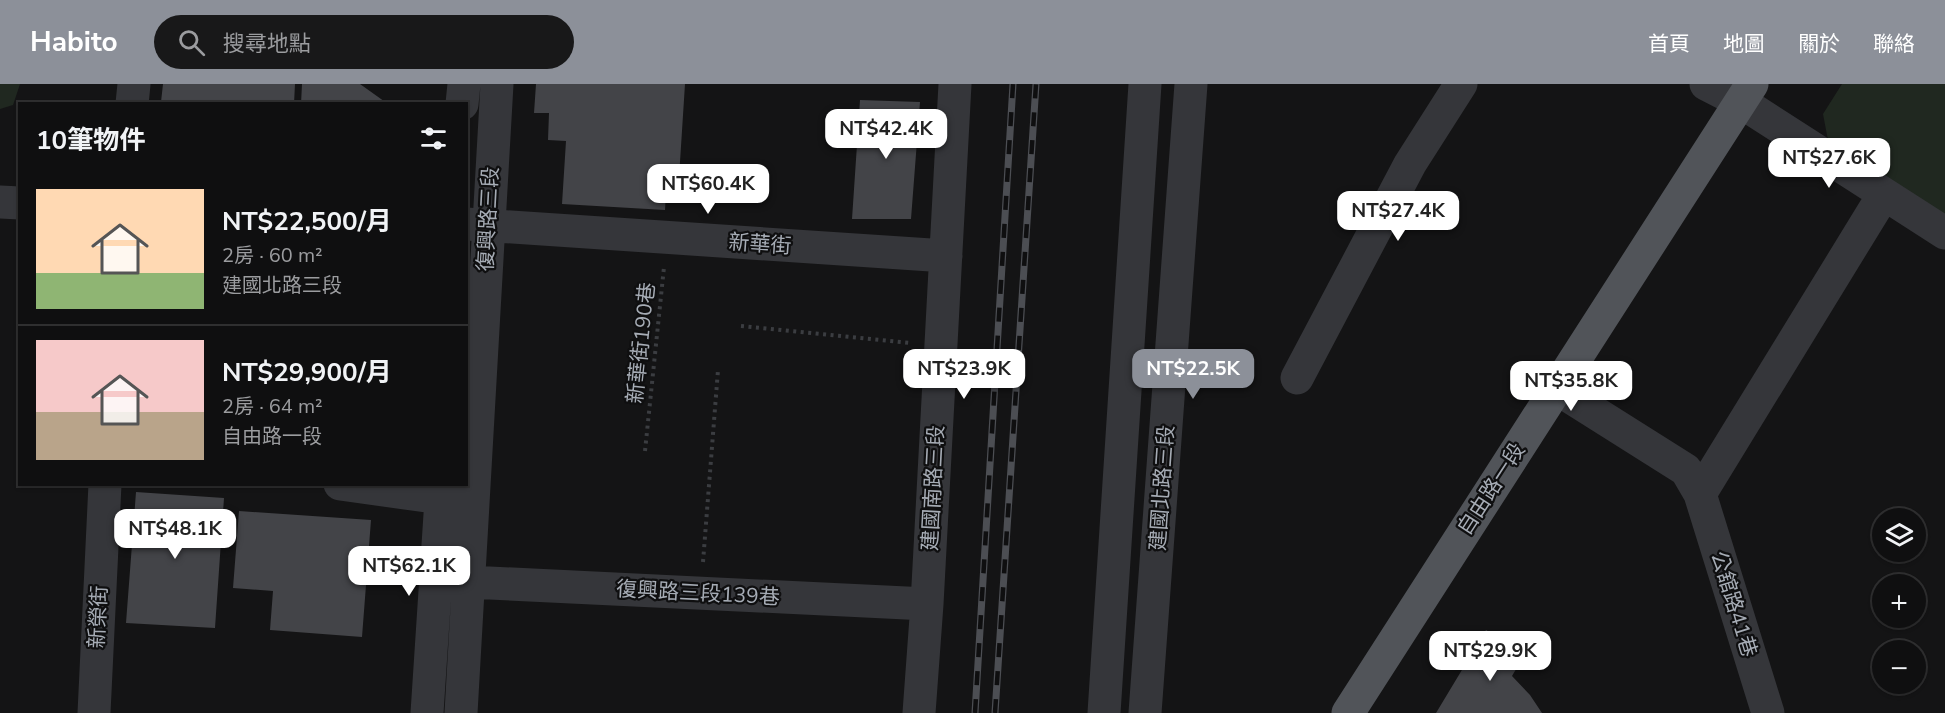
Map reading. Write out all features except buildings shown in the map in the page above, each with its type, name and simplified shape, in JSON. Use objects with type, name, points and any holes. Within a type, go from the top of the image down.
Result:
[{"type":"main road","name":"自由路一段","points":[[1347,713],[1747,93]]},
{"type":"street","points":[[132,102],[134,84]]},
{"type":"street","points":[[462,102],[464,84]]},
{"type":"street","name":"復興路三段","points":[[461,713],[469,582],[477,224],[497,84]]},
{"type":"street","name":"建國南路三段","points":[[919,713],[956,84]]},
{"type":"street","name":"建國北路三段","points":[[1104,713],[1145,84]]},
{"type":"street","name":"建國北路三段","points":[[1145,713],[1191,84]]},
{"type":"street","points":[[1298,378],[1410,164],[1461,84]]},
{"type":"street","points":[[1706,84],[1747,93],[1884,194],[1945,233]]},
{"type":"street","points":[[1700,494],[1884,194]]},
{"type":"street","points":[[0,202],[18,203]]},
{"type":"street","name":"新華街","points":[[477,224],[946,256]]},
{"type":"street","name":"公舘路41巷","points":[[1556,388],[1686,470],[1700,494],[1768,713]]},
{"type":"street","name":"新榮街","points":[[94,713],[105,486]]},
{"type":"street","points":[[369,486],[441,491],[427,713]]},
{"type":"street","name":"復興路三段139巷","points":[[469,582],[927,604]]},
{"type":"path","name":"新華街190巷","points":[[645,451],[667,238]]},
{"type":"path","points":[[741,326],[941,346]]},
{"type":"path","points":[[701,592],[718,370]]},
{"type":"shaded area","points":[[0,84],[20,84],[13,105],[0,109]]},
{"type":"shaded area","points":[[1842,84],[1945,84],[1945,231],[1831,156],[1823,114]]},
{"type":"railway","points":[[975,713],[1013,84]]},
{"type":"railway","points":[[995,713],[1036,84]]}]
